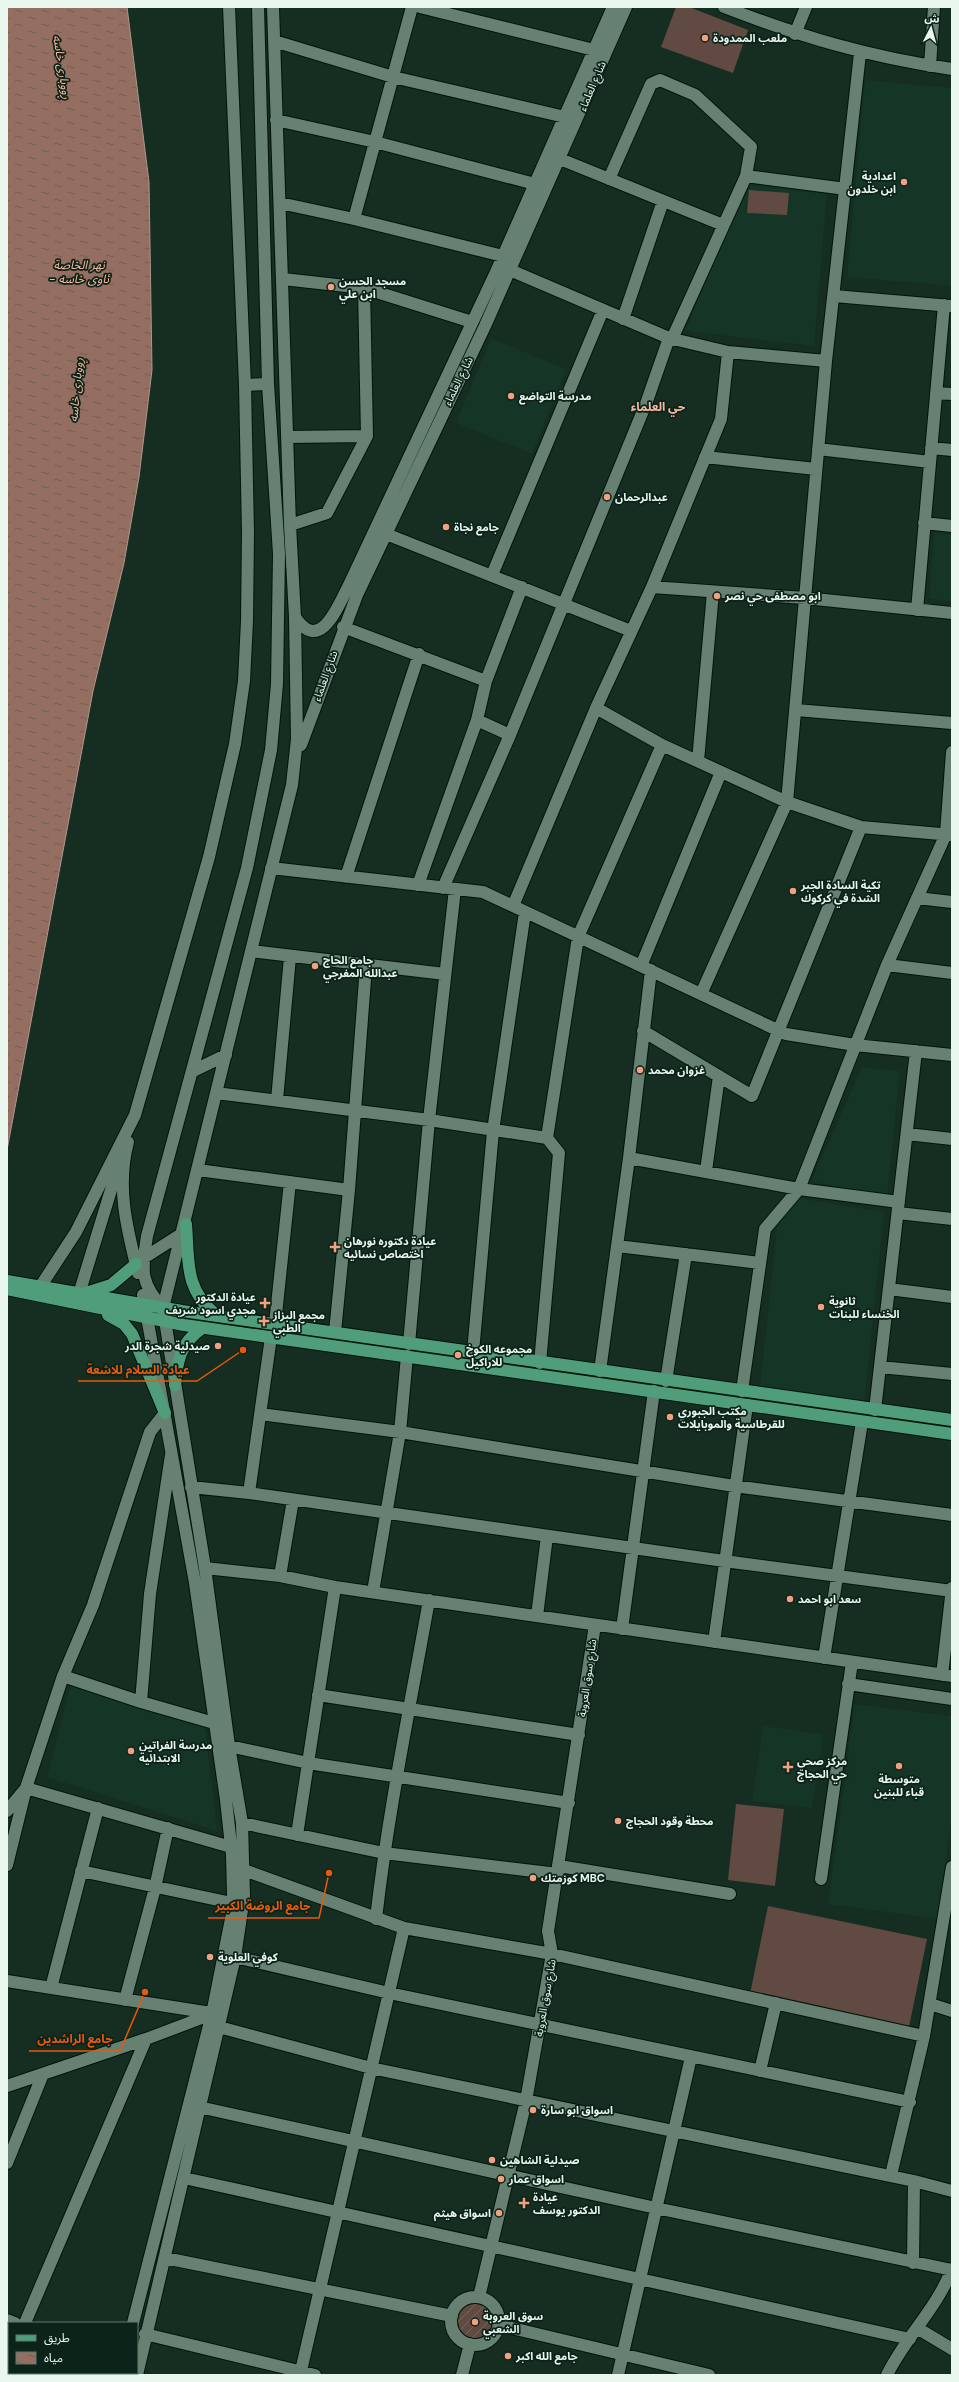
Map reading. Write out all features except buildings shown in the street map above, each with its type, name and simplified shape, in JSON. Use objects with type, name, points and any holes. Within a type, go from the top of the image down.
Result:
[{"type":"main road","points":[[184,1228],[193,1287],[199,1300],[216,1315]]},
{"type":"main road","points":[[79,1294],[94,1292],[111,1285],[138,1261]]},
{"type":"main road","points":[[7,1281],[164,1308],[666,1381],[952,1420]]},
{"type":"main road","points":[[7,1289],[96,1309],[202,1328],[952,1434]]},
{"type":"main road","points":[[96,1309],[117,1319],[132,1334],[165,1413]]},
{"type":"main road","points":[[175,1386],[181,1350],[189,1338],[202,1328]]},
{"type":"street","points":[[79,1294],[134,1115],[210,857],[235,744],[244,681],[247,621],[248,532],[245,385],[229,7]]},
{"type":"street","points":[[164,1308],[146,1286],[143,1270],[138,1261],[147,1236],[193,1071],[247,868],[271,750],[277,684],[279,554],[268,384],[258,7]]},
{"type":"street","points":[[138,2370],[145,2334],[165,2258],[199,2107],[219,2027],[242,1920],[244,1870],[242,1823],[229,1746],[205,1568],[164,1322],[164,1308],[292,785],[296,758],[295,618],[290,525],[273,7]]},
{"type":"street","points":[[354,219],[412,7]]},
{"type":"street","points":[[420,7],[594,50]]},
{"type":"street","name":"شارع العلماء","points":[[295,618],[301,626],[310,631],[320,630],[331,618],[349,585],[503,256],[613,7]]},
{"type":"street","name":"شارع العلماء","points":[[296,758],[343,627],[510,270],[626,7]]},
{"type":"street","points":[[724,7],[794,34],[860,53],[952,69]]},
{"type":"street","points":[[794,34],[806,7]]},
{"type":"street","points":[[930,66],[934,7]]},
{"type":"street","points":[[274,41],[393,77],[565,117]]},
{"type":"street","points":[[701,994],[787,802],[826,361],[860,53]]},
{"type":"street","points":[[409,1344],[429,1120],[445,974],[449,888],[562,603],[647,401],[671,338],[746,176],[751,147],[695,96],[660,80],[651,84],[609,179]]},
{"type":"street","points":[[276,120],[375,142],[535,184]]},
{"type":"street","points":[[560,159],[723,225]]},
{"type":"street","points":[[746,176],[846,189]]},
{"type":"street","points":[[623,319],[663,201]]},
{"type":"street","points":[[280,203],[354,219],[503,256]]},
{"type":"street","points":[[510,270],[671,338],[728,352],[826,361]]},
{"type":"street","points":[[283,279],[364,288],[472,322]]},
{"type":"street","points":[[290,525],[327,513],[367,436],[364,288]]},
{"type":"street","points":[[834,296],[948,306],[936,393],[916,610]]},
{"type":"street","points":[[492,575],[603,310]]},
{"type":"street","points":[[513,906],[596,708],[652,587],[721,418],[728,352]]},
{"type":"street","points":[[245,385],[268,384]]},
{"type":"street","points":[[936,393],[952,394]]},
{"type":"street","points":[[287,437],[367,436]]},
{"type":"street","points":[[931,448],[952,450]]},
{"type":"street","points":[[818,449],[930,462]]},
{"type":"street","points":[[705,457],[816,469]]},
{"type":"street","points":[[924,523],[952,526]]},
{"type":"street","points":[[386,534],[631,631]]},
{"type":"street","points":[[279,554],[292,553]]},
{"type":"street","points":[[418,885],[477,720],[486,680],[522,587]]},
{"type":"street","points":[[652,587],[805,598],[952,613]]},
{"type":"street","points":[[698,761],[713,592]]},
{"type":"street","points":[[343,627],[486,680]]},
{"type":"street","points":[[346,877],[419,654]]},
{"type":"street","points":[[596,708],[662,745],[787,802],[861,827],[949,835]]},
{"type":"street","points":[[796,710],[952,723]]},
{"type":"street","points":[[477,720],[510,735]]},
{"type":"street","points":[[547,1138],[578,937],[662,745]]},
{"type":"street","points":[[742,1391],[765,1229],[799,1188],[887,965],[917,898],[949,835],[952,752]]},
{"type":"street","points":[[600,1371],[629,1158],[643,1031],[646,968],[721,772]]},
{"type":"street","points":[[643,1031],[752,1096],[861,827]]},
{"type":"street","points":[[271,868],[483,892],[779,1031],[855,1045],[952,1055]]},
{"type":"street","points":[[917,898],[952,902]]},
{"type":"street","points":[[473,1352],[493,1131],[525,912]]},
{"type":"street","points":[[251,951],[290,957],[445,974]]},
{"type":"street","points":[[277,1100],[290,957]]},
{"type":"street","points":[[887,965],[952,973]]},
{"type":"street","points":[[335,1332],[350,1190],[366,966]]},
{"type":"street","points":[[874,1410],[916,1052]]},
{"type":"street","points":[[193,1071],[226,1055]]},
{"type":"street","points":[[706,1171],[719,1076]]},
{"type":"street","points":[[216,1093],[356,1110],[547,1138],[559,1153],[540,1363]]},
{"type":"street","points":[[133,2322],[212,2014],[232,1903],[231,1846],[196,1590],[138,1261],[124,1212],[122,1192],[124,1156],[134,1115]]},
{"type":"street","points":[[40,1287],[76,1232],[134,1115]]},
{"type":"street","points":[[907,1134],[952,1139]]},
{"type":"street","points":[[629,1158],[799,1188],[952,1219]]},
{"type":"street","points":[[198,1170],[350,1190]]},
{"type":"street","points":[[275,1324],[290,1182]]},
{"type":"street","points":[[138,1261],[184,1228]]},
{"type":"street","points":[[617,1246],[760,1263]]},
{"type":"street","points":[[666,1381],[686,1254]]},
{"type":"street","points":[[889,1289],[952,1297]]},
{"type":"street","points":[[249,1493],[271,1337]]},
{"type":"street","points":[[373,1592],[385,1513],[400,1432],[407,1356]]},
{"type":"street","points":[[880,1367],[952,1374]]},
{"type":"street","points":[[622,1628],[654,1391]]},
{"type":"street","points":[[714,1642],[734,1486],[747,1405]]},
{"type":"street","points":[[7,1865],[26,1788],[63,1676],[93,1605],[150,1432],[165,1413]]},
{"type":"street","points":[[260,1414],[400,1432],[734,1486],[851,1500],[952,1515]]},
{"type":"street","points":[[824,1658],[851,1500],[862,1422]]},
{"type":"street","points":[[141,1702],[150,1594],[172,1447]]},
{"type":"street","points":[[191,1488],[249,1493],[724,1561],[952,1590],[947,1676],[335,1587],[280,1576],[205,1568]]},
{"type":"street","points":[[280,1576],[293,1500]]},
{"type":"street","points":[[537,1616],[548,1536]]},
{"type":"street","points":[[297,1835],[335,1587]]},
{"type":"street","points":[[376,1919],[384,1853],[396,1777],[429,1600]]},
{"type":"street","name":"شارع سوق العروبة","points":[[479,2297],[526,2102],[552,1954],[548,1931],[595,1625]]},
{"type":"street","points":[[821,1879],[852,1662]]},
{"type":"street","points":[[63,1676],[141,1702],[214,1723]]},
{"type":"street","points":[[848,1684],[952,1699]]},
{"type":"street","points":[[318,1696],[579,1735]]},
{"type":"street","points":[[229,1746],[308,1763],[568,1803]]},
{"type":"street","points":[[26,1788],[231,1846]]},
{"type":"street","points":[[7,1811],[26,1788]]},
{"type":"street","points":[[51,1988],[98,1808]]},
{"type":"street","points":[[242,1823],[384,1853],[558,1870],[730,1894]]},
{"type":"street","points":[[125,2000],[155,1888],[168,1828]]},
{"type":"street","points":[[891,2175],[910,2102],[930,2004],[947,1934],[952,1867]]},
{"type":"street","points":[[244,1870],[404,1928],[552,1954],[924,2036]]},
{"type":"street","points":[[81,1871],[155,1888],[232,1903]]},
{"type":"street","points":[[301,2374],[404,1928]]},
{"type":"street","points":[[235,1957],[389,1993],[540,2023],[691,2057],[910,2102]]},
{"type":"street","points":[[7,1981],[212,2014]]},
{"type":"street","points":[[760,2071],[776,2003]]},
{"type":"street","points":[[930,2004],[952,2011]]},
{"type":"street","points":[[7,2086],[146,2040],[212,2014]]},
{"type":"street","points":[[219,2027],[371,2068],[526,2102],[891,2175],[952,2191]]},
{"type":"street","points":[[25,2322],[146,2040]]},
{"type":"street","points":[[618,2375],[691,2057]]},
{"type":"street","points":[[7,2162],[43,2074]]},
{"type":"street","points":[[199,2107],[355,2140],[656,2208],[952,2270],[910,2339],[895,2358],[887,2375]]},
{"type":"street","points":[[184,2178],[491,2246],[640,2276],[910,2339]]},
{"type":"street","points":[[913,2263],[914,2181]]},
{"type":"street","points":[[165,2258],[452,2316]]},
{"type":"street","points":[[141,2291],[155,2295]]},
{"type":"street","points":[[479,2297],[492,2304],[499,2318],[498,2326],[491,2339],[485,2343],[470,2344],[457,2337],[451,2323],[452,2316],[454,2309],[465,2299],[479,2297]]},
{"type":"street","points":[[498,2326],[709,2375]]},
{"type":"street","points":[[917,2328],[952,2349]]},
{"type":"street","points":[[145,2334],[301,2374],[315,2375]]},
{"type":"street","points":[[462,2375],[470,2344]]},
{"type":"shaded area","name":"ملعب الممدودة","points":[[676,7],[689,7],[748,30],[733,73],[661,47]]},
{"type":"shaded area","name":"اعدادية ابن خلدون","points":[[865,80],[952,88],[952,286],[847,277]]},
{"type":"shaded area","points":[[746,184],[827,194],[814,346],[685,331]]},
{"type":"shaded area","points":[[749,190],[789,193],[787,215],[747,213]]},
{"type":"shaded area","name":"مدرسة التواضع","points":[[491,338],[566,369],[532,454],[456,423]]},
{"type":"shaded area","points":[[934,533],[952,535],[952,601],[929,599]]},
{"type":"shaded area","points":[[862,1067],[900,1071],[887,1196],[811,1182]]},
{"type":"shaded area","name":"ثانوية الخنساء للبنات","points":[[798,1198],[884,1212],[864,1404],[760,1388],[777,1226]]},
{"type":"shaded area","name":"مدرسة الفراتين الابتدائية","points":[[71,1684],[205,1725],[217,1831],[47,1777]]},
{"type":"shaded area","name":"متوسطة قباء للبنين","points":[[855,1704],[952,1716],[952,1816],[938,1919],[828,1904]]},
{"type":"shaded area","name":"مركز صحي حي الحجاج","points":[[763,1726],[823,1734],[812,1808],[752,1801]]},
{"type":"shaded area","points":[[736,1804],[784,1809],[775,1886],[728,1880]]},
{"type":"shaded area","points":[[768,1906],[927,1939],[909,2027],[750,1994]]},
{"type":"shaded area","points":[[472,2304],[478,2304],[482,2305],[489,2311],[492,2321],[491,2328],[485,2335],[478,2338],[472,2338],[468,2337],[461,2331],[458,2324],[458,2318],[459,2314],[465,2307]]},
{"type":"water","name":"نهر الخاصة - ئاوی خاسە","points":[[7,7],[127,7],[149,182],[152,370],[139,477],[124,563],[93,691],[7,1150]]},
{"type":"place","name":"ملعب الممدودة","points":[[705,38]]},
{"type":"place","name":"اعدادية ابن خلدون","points":[[904,182]]},
{"type":"place","name":"مسجد الحسن ابن علي","points":[[331,287]]},
{"type":"place","name":"مدرسة التواضع","points":[[511,396]]},
{"type":"place","name":"عبدالرحمان","points":[[607,497]]},
{"type":"place","name":"جامع نجاة","points":[[446,527]]},
{"type":"place","name":"ابو مصطفى حي نصر","points":[[717,596]]},
{"type":"place","name":"تكية السادة الجبر الشدة في كركوك","points":[[793,891]]},
{"type":"place","name":"جامع الحاج عبدالله المفرجي","points":[[315,966]]},
{"type":"place","name":"غزوان محمد","points":[[640,1070]]},
{"type":"place","name":"عيادة دكتوره نورهان اختصاص نسائيه","points":[[335,1247]]},
{"type":"place","name":"عيادة الدكتور مجدي اسود شريف","points":[[265,1303]]},
{"type":"place","name":"ثانوية الخنساء للبنات","points":[[821,1307]]},
{"type":"place","name":"مجمع البزاز الطبي","points":[[264,1321]]},
{"type":"place","name":"صيدلية شجرة الدر","points":[[218,1346]]},
{"type":"place","name":"عيادة السلام للاشعة","points":[[243,1350]]},
{"type":"place","name":"مجموعه الكوخ للاراكيل","points":[[458,1355]]},
{"type":"place","name":"مكتب الجبوري للقرطاسية والموبايلات","points":[[670,1417]]},
{"type":"place","name":"سعد ابو احمد","points":[[790,1599]]},
{"type":"place","name":"مدرسة الفراتين الابتدائية","points":[[131,1751]]},
{"type":"place","name":"متوسطة قباء للبنين","points":[[899,1766]]},
{"type":"place","name":"مركز صحي حي الحجاج","points":[[788,1767]]},
{"type":"place","name":"محطة وقود الحجاج","points":[[618,1821]]},
{"type":"place","name":"جامع الروضة الكبير","points":[[329,1873]]},
{"type":"place","name":"كوزمتك MBC","points":[[533,1878]]},
{"type":"place","name":"كوفي العلوية","points":[[210,1957]]},
{"type":"place","name":"جامع الراشدين","points":[[145,1992]]},
{"type":"place","name":"اسواق ابو سارة","points":[[533,2110]]},
{"type":"place","name":"صيدلية الشاهين","points":[[492,2160]]},
{"type":"place","name":"اسواق عمار","points":[[501,2179]]},
{"type":"place","name":"عيادة الدكتور يوسف","points":[[524,2203]]},
{"type":"place","name":"اسواق هيثم","points":[[499,2213]]},
{"type":"place","name":"سوق العروبة الشعبي","points":[[475,2322]]},
{"type":"place","name":"جامع الله اكبر","points":[[508,2356]]},
{"type":"district","name":"حي العلماء","points":[[658,407]]},
{"type":"water label","name":"ڕووباری خاسە","points":[[62,67]]},
{"type":"water label","name":"ڕووباری خاسە","points":[[76,390]]}]
